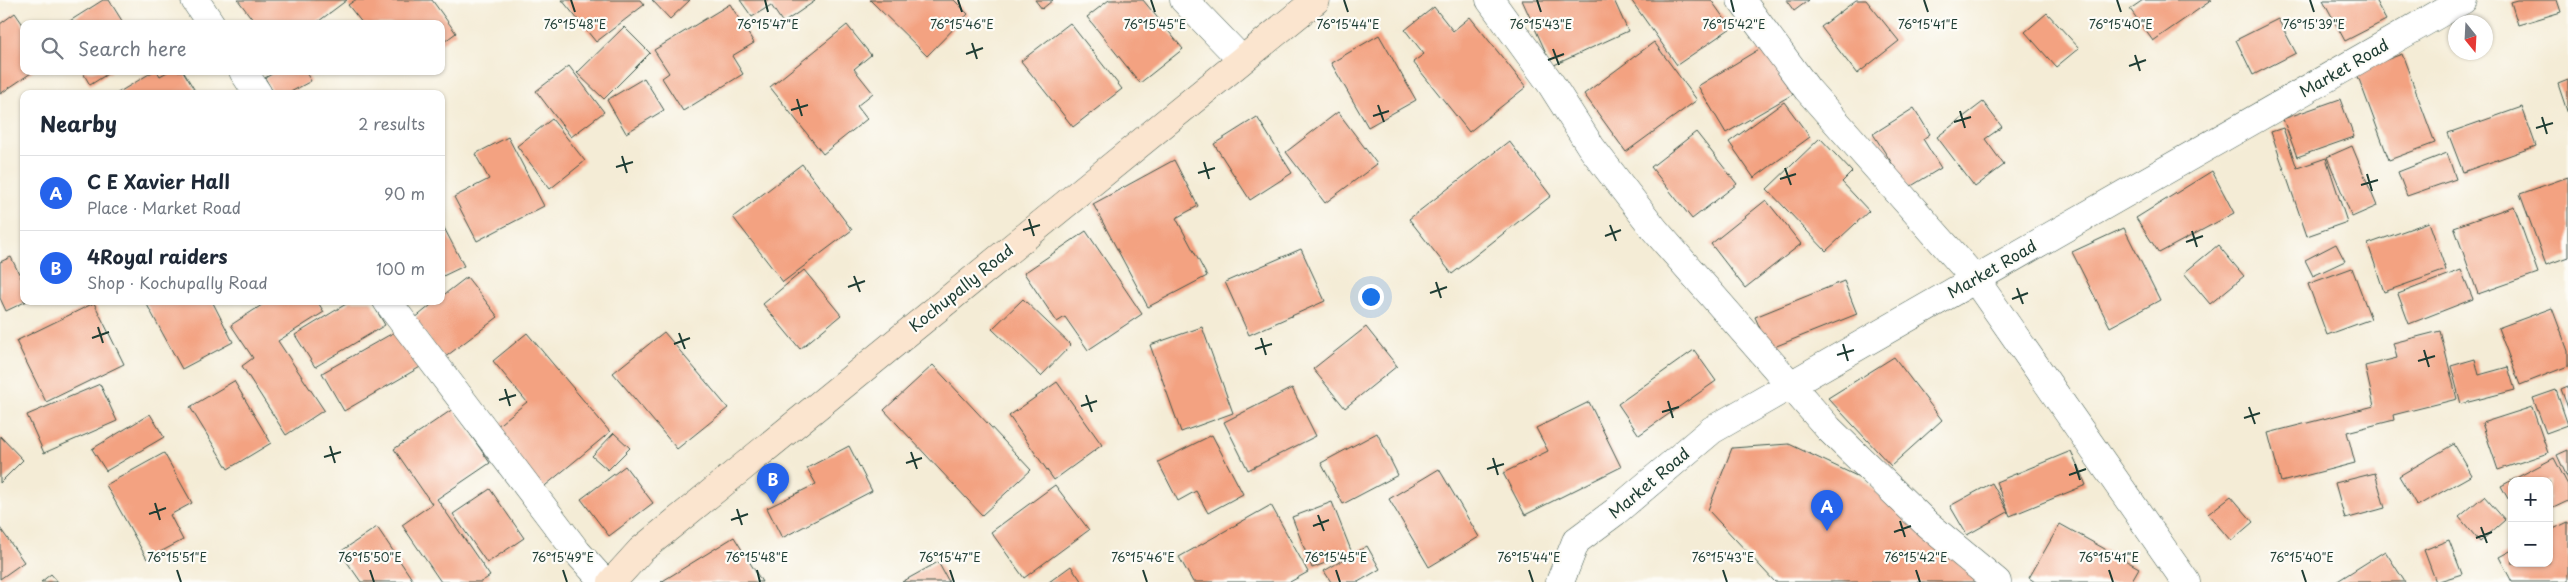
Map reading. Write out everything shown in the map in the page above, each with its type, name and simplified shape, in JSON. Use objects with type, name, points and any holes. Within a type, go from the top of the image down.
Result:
[{"type":"main road","name":"Kochupally Road","points":[[612,582],[641,550],[1241,59],[1316,0]]},
{"type":"street","points":[[194,0],[208,20]]},
{"type":"street","points":[[1184,0],[1241,59]]},
{"type":"street","points":[[1490,0],[1551,84],[1591,147],[1655,230],[1791,384],[1829,430],[1867,469],[1927,524],[1997,582]]},
{"type":"street","points":[[1741,0],[1807,88],[1975,279],[2186,582]]},
{"type":"street","name":"Market Road","points":[[1560,582],[1576,541],[1615,512],[1712,430],[2463,0]]},
{"type":"street","points":[[246,75],[255,90]]},
{"type":"street","points":[[390,305],[577,552],[604,582]]},
{"type":"building","points":[[103,0],[109,0],[122,20],[71,20]]},
{"type":"building","points":[[238,0],[347,0],[320,20],[253,20]]},
{"type":"building","points":[[355,0],[432,0],[456,33],[445,41],[445,20],[360,20],[348,5]]},
{"type":"building","points":[[562,0],[640,0],[644,5],[596,42]]},
{"type":"building","points":[[652,0],[690,0],[670,19]]},
{"type":"building","points":[[740,0],[815,1],[783,23],[771,5],[752,17]]},
{"type":"building","points":[[870,0],[954,0],[968,14],[927,56]]},
{"type":"building","points":[[1035,0],[1053,0],[1042,9]]},
{"type":"building","points":[[1109,0],[1143,0],[1183,49],[1140,83],[1087,17]]},
{"type":"building","points":[[1522,0],[1614,0],[1628,31],[1552,66]]},
{"type":"building","points":[[1631,0],[1711,0],[1731,28],[1677,65]]},
{"type":"building","points":[[1786,0],[1809,0],[1794,11]]},
{"type":"building","points":[[1856,0],[1866,0],[1899,41],[1857,74],[1821,27]]},
{"type":"building","points":[[2143,0],[2212,0],[2153,41],[2130,9]]},
{"type":"building","points":[[2323,0],[2375,0],[2386,20],[2345,41]]},
{"type":"building","points":[[2518,0],[2557,0],[2561,12],[2518,25],[2511,2]]},
{"type":"building","points":[[730,4],[754,43],[732,56],[743,74],[683,111],[662,78],[669,73],[654,50]]},
{"type":"building","points":[[1434,7],[1453,31],[1470,17],[1526,87],[1469,132],[1413,62],[1424,54],[1405,30]]},
{"type":"building","points":[[15,13],[20,20],[20,75],[28,75],[0,94],[0,24]]},
{"type":"building","points":[[2047,13],[2079,48],[2056,67],[2025,32]]},
{"type":"building","points":[[2278,19],[2296,53],[2253,75],[2236,40]]},
{"type":"building","points":[[1070,23],[1122,89],[1073,127],[1021,61]]},
{"type":"building","points":[[847,25],[871,55],[854,69],[873,93],[857,106],[867,119],[823,154],[770,87]]},
{"type":"building","points":[[624,27],[650,53],[604,99],[577,73]]},
{"type":"building","points":[[1379,35],[1416,100],[1368,127],[1331,63]]},
{"type":"building","points":[[1654,42],[1697,100],[1626,152],[1584,94]]},
{"type":"building","points":[[1766,45],[1795,93],[1726,133],[1698,86]]},
{"type":"building","points":[[2402,54],[2435,143],[2389,160],[2356,71]]},
{"type":"building","points":[[569,66],[604,112],[571,137],[536,91]]},
{"type":"building","points":[[84,75],[106,75],[90,85]]},
{"type":"building","points":[[147,75],[185,75],[195,90],[123,90]]},
{"type":"building","points":[[270,75],[307,75],[311,81],[294,90],[272,90],[265,78]]},
{"type":"building","points":[[644,78],[664,110],[626,133],[607,100]]},
{"type":"building","points":[[2568,80],[2568,114],[2558,84]]},
{"type":"building","points":[[2340,99],[2354,137],[2297,157],[2283,119]]},
{"type":"building","points":[[1784,102],[1810,137],[1754,178],[1729,142]]},
{"type":"building","points":[[1983,102],[2002,127],[1985,139],[2004,165],[1975,187],[1937,137]]},
{"type":"building","points":[[2522,107],[2536,146],[2463,172],[2448,133]]},
{"type":"building","points":[[1914,108],[1930,134],[1923,139],[1941,168],[1908,188],[1873,134]]},
{"type":"building","points":[[1338,112],[1377,164],[1325,203],[1286,152]]},
{"type":"building","points":[[1257,117],[1292,173],[1250,200],[1214,144]]},
{"type":"building","points":[[552,119],[585,161],[550,189],[517,146]]},
{"type":"building","points":[[2283,128],[2297,168],[2326,158],[2347,222],[2307,236],[2271,132]]},
{"type":"building","points":[[1696,132],[1737,184],[1692,219],[1651,167]]},
{"type":"building","points":[[508,137],[544,206],[477,241],[454,197],[489,179],[475,154]]},
{"type":"building","points":[[1820,138],[1852,172],[1842,182],[1869,211],[1826,251],[1767,189]]},
{"type":"building","points":[[1509,141],[1551,196],[1452,274],[1409,219]]},
{"type":"building","points":[[2352,146],[2377,206],[2352,217],[2327,157]]},
{"type":"building","points":[[2447,153],[2456,179],[2407,196],[2398,172]]},
{"type":"building","points":[[1174,160],[1198,206],[1176,218],[1207,276],[1148,307],[1093,204]]},
{"type":"building","points":[[802,164],[852,230],[783,282],[733,217]]},
{"type":"building","points":[[2212,171],[2234,213],[2159,253],[2136,218]]},
{"type":"building","points":[[2568,177],[2568,257],[2546,265],[2520,194]]},
{"type":"building","points":[[1766,200],[1801,244],[1745,288],[1711,244]]},
{"type":"building","points":[[2514,206],[2538,273],[2478,294],[2454,227]]},
{"type":"building","points":[[2429,222],[2446,270],[2384,292],[2368,244]]},
{"type":"building","points":[[2124,228],[2160,300],[2110,327],[2072,252]]},
{"type":"building","points":[[445,230],[464,266],[445,275]]},
{"type":"building","points":[[1086,231],[1142,314],[1088,350],[1065,317],[1057,322],[1024,273]]},
{"type":"building","points":[[2336,244],[2345,261],[2313,276],[2305,260]]},
{"type":"building","points":[[2218,245],[2244,276],[2210,304],[2184,273]]},
{"type":"building","points":[[1301,249],[1325,301],[1249,335],[1225,282]]},
{"type":"building","points":[[11,257],[20,276],[20,304],[6,311],[0,298],[0,262]]},
{"type":"building","points":[[2352,268],[2371,319],[2327,335],[2308,284]]},
{"type":"building","points":[[804,270],[841,315],[800,349],[763,304]]},
{"type":"building","points":[[2461,270],[2473,299],[2409,324],[2398,294]]},
{"type":"building","points":[[467,277],[498,317],[444,358],[414,319],[431,305],[445,305],[445,294]]},
{"type":"building","points":[[1844,281],[1857,314],[1769,349],[1755,317]]},
{"type":"building","points":[[1023,299],[1071,345],[1041,376],[992,329]]},
{"type":"building","points":[[90,305],[95,305],[124,364],[46,402],[16,341]]},
{"type":"building","points":[[147,305],[214,305],[233,342],[182,369]]},
{"type":"building","points":[[262,305],[320,305],[324,312],[278,341],[324,410],[286,435],[242,366],[253,358],[231,325]]},
{"type":"building","points":[[344,305],[373,305],[385,325],[315,367],[295,335]]},
{"type":"building","points":[[2552,308],[2568,351],[2568,366],[2520,385],[2498,328]]},
{"type":"building","points":[[1202,327],[1233,413],[1181,432],[1150,345]]},
{"type":"building","points":[[1366,327],[1397,366],[1345,408],[1313,369]]},
{"type":"building","points":[[400,329],[422,366],[344,411],[322,373]]},
{"type":"building","points":[[2440,331],[2457,399],[2393,415],[2394,420],[2347,432],[2355,463],[2281,482],[2268,433],[2374,406],[2365,366],[2397,358],[2393,343]]},
{"type":"building","points":[[664,332],[728,408],[677,449],[613,373]]},
{"type":"building","points":[[527,333],[610,432],[540,490],[491,431],[527,402],[493,361]]},
{"type":"building","points":[[1694,350],[1716,381],[1639,435],[1618,404]]},
{"type":"building","points":[[1894,357],[1942,420],[1891,466],[1828,398]]},
{"type":"building","points":[[2475,359],[2479,375],[2508,367],[2515,390],[2461,404],[2451,366]]},
{"type":"building","points":[[933,365],[1031,470],[982,515],[884,410]]},
{"type":"building","points":[[234,381],[271,443],[228,469],[190,407]]},
{"type":"building","points":[[1057,382],[1102,445],[1054,480],[1009,416]]},
{"type":"building","points":[[100,384],[117,421],[44,453],[27,415]]},
{"type":"building","points":[[2568,386],[2568,408],[2561,389]]},
{"type":"building","points":[[1292,388],[1316,436],[1248,470],[1224,422]]},
{"type":"building","points":[[2556,390],[2568,425],[2546,433],[2533,398]]},
{"type":"building","points":[[1589,402],[1621,467],[1525,515],[1503,473],[1548,451],[1536,428]]},
{"type":"building","points":[[2532,407],[2548,453],[2498,470],[2482,423]]},
{"type":"building","points":[[453,409],[490,463],[437,499],[490,576],[481,582],[441,582],[402,525],[432,504],[394,449]]},
{"type":"building","points":[[150,414],[164,437],[106,471],[92,449]]},
{"type":"building","points":[[614,433],[630,448],[608,470],[592,456]]},
{"type":"building","points":[[1377,433],[1398,475],[1343,504],[1321,463]]},
{"type":"building","points":[[1212,435],[1243,494],[1208,513],[1196,491],[1178,501],[1158,462]]},
{"type":"building","points":[[0,436],[23,460],[0,483]]},
{"type":"building","points":[[1789,444],[1859,477],[1981,582],[1775,582],[1708,510],[1732,448]]},
{"type":"building","points":[[2454,444],[2472,475],[2417,506],[2399,476]]},
{"type":"building","points":[[849,446],[872,491],[782,538],[767,508],[816,484],[807,468]]},
{"type":"building","points":[[2568,450],[2568,479],[2557,455]]},
{"type":"building","points":[[2071,451],[2086,485],[2010,516],[1996,482]]},
{"type":"building","points":[[164,453],[192,503],[170,515],[183,540],[147,559],[106,485]]},
{"type":"building","points":[[2554,458],[2568,485],[2568,501],[2553,508],[2553,477],[2518,477]]},
{"type":"building","points":[[625,466],[653,503],[609,536],[581,499]]},
{"type":"building","points":[[1439,469],[1479,537],[1429,567],[1389,499]]},
{"type":"building","points":[[2375,473],[2385,508],[2345,519],[2335,483]]},
{"type":"building","points":[[2508,482],[2508,499],[2501,486]]},
{"type":"building","points":[[1992,483],[2008,512],[1967,535],[1950,506]]},
{"type":"building","points":[[1055,485],[1089,530],[1024,578],[991,532]]},
{"type":"building","points":[[490,489],[524,538],[487,563],[453,514]]},
{"type":"building","points":[[2231,496],[2253,522],[2231,541],[2208,514]]},
{"type":"building","points":[[2484,496],[2505,520],[2480,542],[2459,517]]},
{"type":"building","points":[[1332,502],[1352,553],[1312,568],[1292,517]]},
{"type":"building","points":[[1271,505],[1308,572],[1290,582],[1193,582],[1179,557]]},
{"type":"building","points":[[2568,522],[2568,582],[2512,582],[2499,557],[2508,552],[2508,567],[2553,567],[2553,529]]},
{"type":"building","points":[[2060,524],[2139,568],[2131,582],[2035,582],[2029,578]]},
{"type":"building","points":[[377,527],[414,582],[361,582],[340,552]]},
{"type":"building","points":[[0,528],[24,562],[0,579]]},
{"type":"building","points":[[734,537],[762,582],[661,582]]},
{"type":"building","points":[[2449,540],[2462,574],[2436,582],[2424,550]]},
{"type":"building","points":[[1367,546],[1380,569],[1358,582],[1331,582],[1324,571]]},
{"type":"building","points":[[2385,551],[2405,582],[2336,582]]},
{"type":"building","points":[[938,562],[949,582],[902,582]]},
{"type":"building","points":[[1071,566],[1082,582],[1049,582]]},
{"type":"building","points":[[51,574],[58,582],[41,582]]},
{"type":"place","name":"4Royal raiders","points":[[773,504]]},
{"type":"place","name":"C E Xavier Hall","points":[[1827,531]]}]
